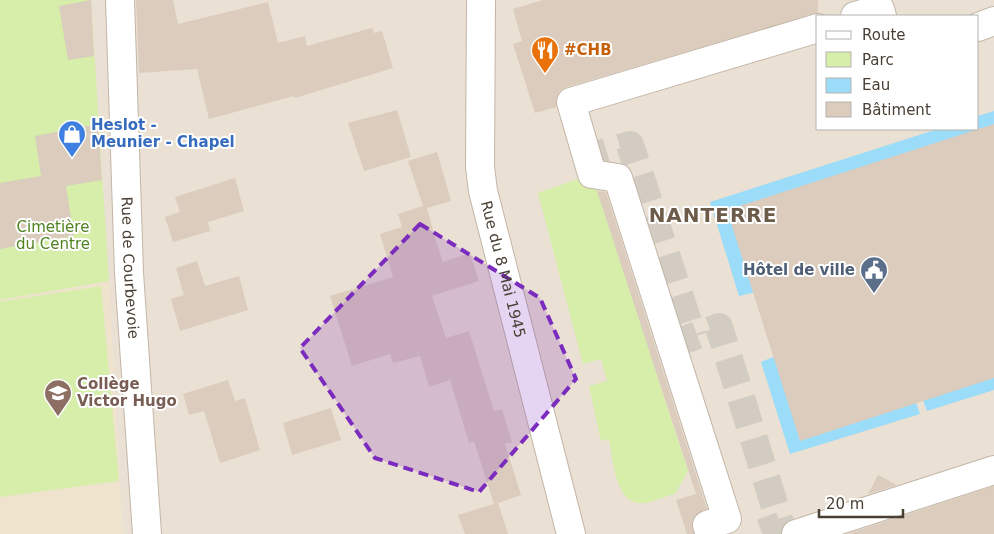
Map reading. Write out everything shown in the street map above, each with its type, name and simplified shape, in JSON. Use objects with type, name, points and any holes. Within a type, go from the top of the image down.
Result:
[{"type":"street","name":"Rue de Courbevoie","points":[[120,0],[130,286],[147,534]]},
{"type":"street","name":"Rue du 8 Mai 1945","points":[[481,0],[480,167],[483,191],[571,534]]},
{"type":"street","points":[[858,15],[880,8],[882,15]]},
{"type":"street","points":[[979,27],[994,21]]},
{"type":"street","points":[[710,534],[707,526],[727,518],[618,178],[592,174],[570,102],[816,29]]},
{"type":"street","points":[[796,534],[994,470]]},
{"type":"highlighted area","points":[[420,224],[540,298],[576,379],[479,492],[375,458],[300,348]]},
{"type":"shaded area","points":[[0,0],[994,0],[994,534],[0,534]]},
{"type":"shaded area","name":"Collège Victor Hugo","points":[[109,281],[123,534],[0,534],[0,300]]},
{"type":"green space","name":"Cimetière du Centre","points":[[0,0],[91,0],[109,281],[0,300]]},
{"type":"green space","points":[[592,174],[688,471],[675,494],[644,503],[634,502],[621,489],[614,469],[609,439],[601,441],[589,386],[607,381],[601,359],[583,364],[538,193]]},
{"type":"green space","name":"Collège Victor Hugo","points":[[101,286],[119,481],[0,497],[0,302]]},
{"type":"water","points":[[994,111],[994,131],[760,291],[739,296],[710,202],[935,130],[979,130],[979,116]]},
{"type":"water","points":[[781,354],[914,397],[920,414],[790,454],[761,362]]},
{"type":"water","points":[[994,372],[994,390],[927,411],[921,395]]},
{"type":"building","points":[[91,0],[94,56],[68,60],[59,6]]},
{"type":"building","points":[[136,0],[173,0],[178,24],[268,2],[278,43],[305,36],[307,46],[372,28],[374,33],[382,31],[393,68],[295,98],[294,96],[209,119],[197,69],[139,73]]},
{"type":"building","points":[[543,0],[818,0],[818,13],[567,87],[560,91],[556,98],[556,107],[535,113],[513,44],[522,41],[513,9]]},
{"type":"building","points":[[397,110],[411,157],[364,171],[348,123]]},
{"type":"building","points":[[98,124],[102,180],[66,186],[74,236],[0,249],[0,183],[41,176],[35,136]]},
{"type":"building","name":"Hôtel de ville","points":[[994,124],[994,378],[800,441],[727,210]]},
{"type":"building","points":[[437,152],[451,201],[427,208],[436,241],[443,262],[470,253],[479,281],[432,296],[446,338],[469,331],[494,411],[502,409],[512,442],[505,444],[521,495],[498,503],[508,534],[465,534],[458,515],[494,504],[474,441],[469,443],[450,380],[429,387],[420,356],[393,363],[390,354],[352,366],[330,296],[393,277],[380,234],[402,227],[398,214],[423,206],[408,161]]},
{"type":"building","points":[[235,178],[244,211],[208,222],[210,231],[173,242],[165,217],[180,212],[175,197]]},
{"type":"building","points":[[597,191],[606,192],[707,509],[695,515],[692,522],[694,534],[687,534],[676,500],[696,494]]},
{"type":"building","points":[[197,261],[205,286],[239,276],[248,310],[180,331],[171,299],[184,295],[176,268]]},
{"type":"building","points":[[228,380],[235,401],[245,398],[260,450],[220,463],[204,411],[189,415],[183,394]]},
{"type":"building","points":[[331,408],[341,440],[292,455],[283,423]]},
{"type":"building","points":[[878,475],[897,485],[868,494]]},
{"type":"building","points":[[994,486],[994,534],[847,534]]},
{"type":"tunnel","points":[[580,160],[630,145],[693,337]]},
{"type":"tunnel","points":[[671,345],[719,327],[781,526],[759,534]]},
{"type":"place","name":"#CHB","points":[[545,74]]},
{"type":"place","name":"Heslot - Meunier - Chapel","points":[[72,158]]},
{"type":"place","name":"Hôtel de ville","points":[[874,294]]},
{"type":"place","name":"Collège Victor Hugo","points":[[58,417]]},
{"type":"district","name":"NANTERRE","points":[[713,215]]}]
